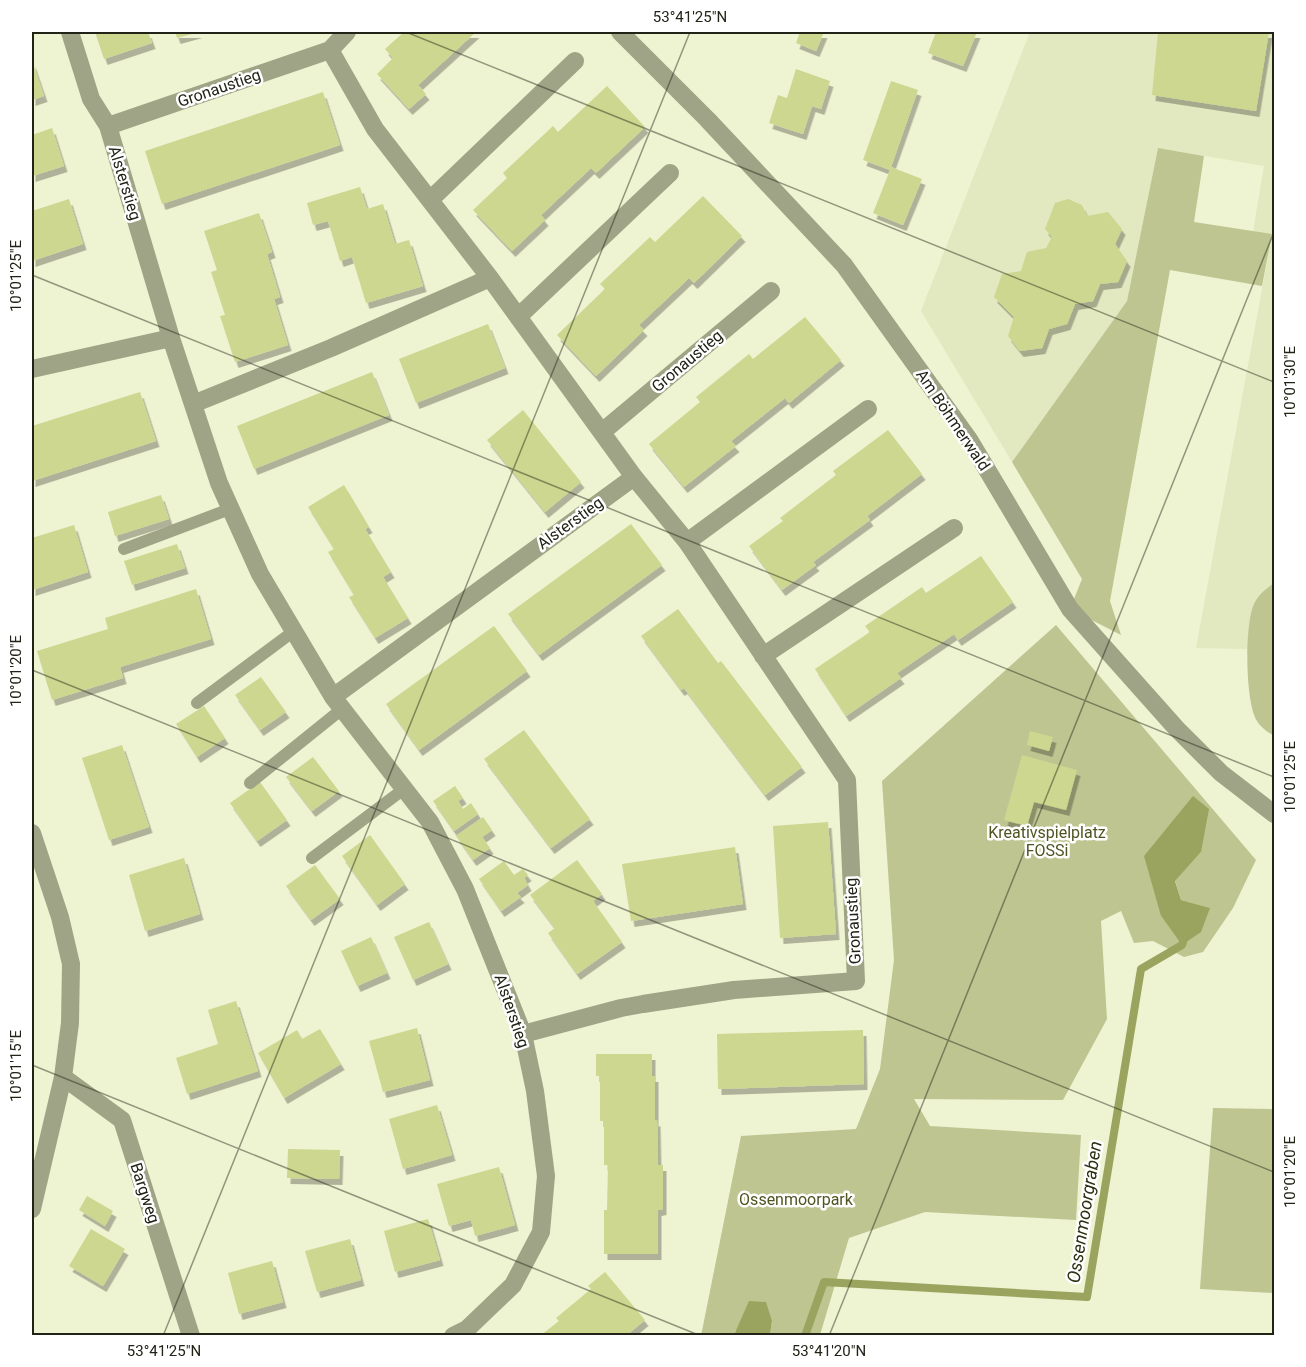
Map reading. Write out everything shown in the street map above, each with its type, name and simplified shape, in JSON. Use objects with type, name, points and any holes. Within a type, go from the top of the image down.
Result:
[{"type":"street","name":"Alsterstieg","points":[[70,32],[92,99],[108,126],[171,338],[219,483],[230,509],[261,574],[338,703],[430,822],[465,889],[523,1034],[535,1091],[546,1176],[541,1232],[513,1285],[467,1329],[453,1335]]},
{"type":"street","name":"Gronaustieg","points":[[108,126],[330,50],[347,32]]},
{"type":"street","name":"Am Böhmerwald","points":[[620,32],[844,265],[970,441],[1070,609],[1176,728],[1221,773],[1275,814]]},
{"type":"street","name":"Gronaustieg","points":[[330,50],[375,129],[490,278],[634,477],[687,542],[847,780],[856,981],[734,990],[643,1004],[523,1034]]},
{"type":"street","points":[[430,200],[575,61]]},
{"type":"street","points":[[518,317],[670,173]]},
{"type":"street","points":[[193,404],[332,348],[490,278]]},
{"type":"street","name":"Gronaustieg","points":[[602,432],[771,291]]},
{"type":"street","points":[[32,369],[171,338]]},
{"type":"street","points":[[687,542],[868,409]]},
{"type":"street","name":"Alsterstieg","points":[[338,703],[634,477]]},
{"type":"street","points":[[763,656],[954,528]]},
{"type":"street","points":[[32,832],[60,917],[71,964],[70,1023],[63,1077],[32,1209]]},
{"type":"street","name":"Bargweg","points":[[63,1077],[122,1120],[191,1335]]},
{"type":"lane","points":[[124,549],[230,509]]},
{"type":"lane","points":[[197,703],[294,631]]},
{"type":"lane","points":[[250,783],[338,703]]},
{"type":"lane","points":[[312,858],[404,789]]},
{"type":"shaded area","points":[[1030,32],[1274,32],[1274,583],[1266,589],[1249,623],[1248,649],[1196,648],[1272,235],[1253,232],[1264,166],[1158,148],[1127,301],[1012,462],[921,311]]},
{"type":"shaded area","points":[[1193,796],[1209,809],[1201,852],[1175,881],[1181,900],[1210,908],[1201,932],[1182,945],[1161,916],[1144,856]]},
{"type":"shaded area","points":[[749,1301],[766,1302],[772,1321],[770,1335],[734,1335]]},
{"type":"green space","points":[[1158,148],[1204,156],[1194,222],[1272,234],[1262,286],[1170,270],[1110,601],[1121,635],[1070,609],[1082,579],[1012,462],[1127,301]]},
{"type":"green space","points":[[1274,583],[1274,736],[1260,726],[1253,711],[1247,662],[1251,612],[1259,596]]},
{"type":"green space","points":[[1056,625],[1256,860],[1233,908],[1203,952],[1184,957],[1153,941],[1134,943],[1121,911],[1101,921],[1107,1019],[1063,1100],[914,1099],[930,1126],[1081,1135],[1076,1220],[925,1212],[849,1238],[820,1335],[770,1335],[772,1321],[736,1330],[734,1335],[701,1336],[741,1136],[856,1129],[880,1069],[894,960],[882,781]],"holes":[[[1202,803],[1201,852],[1175,880],[1181,900],[1209,908],[1182,944],[1161,916]]]},
{"type":"green space","points":[[1213,1108],[1274,1109],[1274,1293],[1200,1289]]},
{"type":"building","points":[[95,32],[148,32],[152,43],[104,59]]},
{"type":"building","points":[[175,32],[199,32],[177,38]]},
{"type":"building","points":[[404,32],[476,32],[418,85],[426,94],[409,109],[377,74],[393,58],[385,49]]},
{"type":"building","points":[[800,32],[824,32],[816,51],[796,43]]},
{"type":"building","points":[[936,32],[977,32],[963,66],[928,53]]},
{"type":"building","points":[[1158,32],[1269,32],[1256,111],[1152,95]]},
{"type":"building","points":[[32,61],[44,96],[32,100]]},
{"type":"building","points":[[796,69],[830,81],[821,109],[812,106],[803,134],[769,123],[778,95],[787,98]]},
{"type":"building","points":[[891,81],[918,90],[891,167],[922,179],[903,225],[873,213],[890,170],[863,160]]},
{"type":"building","points":[[607,86],[645,127],[596,173],[591,168],[541,215],[545,220],[512,251],[473,210],[507,178],[503,173],[553,126],[558,132]]},
{"type":"building","points":[[323,92],[340,145],[162,204],[145,151]]},
{"type":"building","points":[[52,128],[64,166],[32,176],[32,135]]},
{"type":"building","points":[[360,187],[367,209],[383,204],[395,244],[409,240],[423,286],[366,303],[352,257],[340,261],[328,221],[313,225],[307,203]]},
{"type":"building","points":[[703,196],[742,236],[694,283],[689,278],[639,325],[644,330],[596,376],[557,335],[605,289],[600,284],[650,237],[655,242]]},
{"type":"building","points":[[69,199],[83,244],[32,261],[32,211]]},
{"type":"building","points":[[1068,199],[1082,205],[1087,216],[1108,212],[1122,229],[1115,244],[1127,261],[1118,282],[1100,284],[1093,301],[1075,304],[1067,324],[1049,329],[1042,348],[1020,351],[1008,336],[1014,317],[994,297],[1002,274],[1021,271],[1027,252],[1046,248],[1052,237],[1045,229],[1055,203]]},
{"type":"building","points":[[259,213],[272,252],[267,254],[280,297],[274,299],[288,345],[235,362],[220,316],[225,315],[211,272],[217,270],[204,231]]},
{"type":"building","points":[[805,317],[841,360],[789,403],[785,398],[731,441],[736,446],[684,487],[649,444],[700,402],[696,397],[749,354],[753,359]]},
{"type":"building","points":[[488,324],[505,368],[416,403],[399,359]]},
{"type":"building","points":[[372,372],[389,415],[254,469],[237,426]]},
{"type":"building","points":[[140,392],[156,441],[32,481],[32,426]]},
{"type":"building","points":[[523,410],[581,482],[545,512],[487,440]]},
{"type":"building","points":[[888,430],[922,474],[867,516],[870,520],[813,562],[816,565],[782,590],[749,546],[783,521],[780,518],[836,475],[833,471]]},
{"type":"building","points":[[344,485],[369,527],[365,529],[391,572],[383,577],[408,618],[375,638],[349,597],[354,595],[328,552],[334,549],[308,507]]},
{"type":"building","points":[[161,495],[169,519],[115,536],[108,512]]},
{"type":"building","points":[[631,524],[662,565],[539,655],[508,614]]},
{"type":"building","points":[[74,525],[88,572],[32,590],[32,538]]},
{"type":"building","points":[[177,544],[185,568],[132,585],[124,561]]},
{"type":"building","points":[[981,556],[1013,602],[958,640],[954,634],[897,673],[901,678],[846,716],[815,669],[870,632],[865,626],[922,587],[926,593]]},
{"type":"building","points":[[196,589],[211,639],[120,667],[123,678],[52,700],[37,651],[108,629],[105,618]]},
{"type":"building","points":[[678,609],[718,663],[721,661],[802,767],[765,795],[684,688],[681,690],[641,636]]},
{"type":"building","points":[[494,626],[527,671],[419,750],[386,704]]},
{"type":"building","points":[[261,677],[286,712],[260,730],[235,695]]},
{"type":"building","points":[[204,706],[225,738],[197,757],[176,724]]},
{"type":"building","points":[[524,730],[590,819],[551,848],[484,759]]},
{"type":"building","points":[[1030,731],[1053,737],[1049,751],[1027,745]]},
{"type":"building","points":[[122,745],[149,827],[109,840],[82,758]]},
{"type":"building","points":[[1022,755],[1077,770],[1066,810],[1034,802],[1027,826],[1004,820]]},
{"type":"building","points":[[313,757],[339,791],[312,811],[286,777]]},
{"type":"building","points":[[260,782],[287,820],[257,841],[230,803]]},
{"type":"building","points":[[455,786],[463,798],[458,801],[463,809],[471,803],[478,814],[454,831],[433,801]]},
{"type":"building","points":[[483,817],[492,830],[482,837],[490,848],[473,860],[456,836]]},
{"type":"building","points":[[828,822],[836,934],[780,938],[773,826]]},
{"type":"building","points":[[370,835],[405,884],[377,905],[342,856]]},
{"type":"building","points":[[735,847],[743,904],[631,921],[622,864]]},
{"type":"building","points":[[184,858],[200,914],[145,931],[129,875]]},
{"type":"building","points":[[577,860],[602,894],[593,901],[622,942],[577,974],[548,933],[555,928],[530,895]]},
{"type":"building","points":[[504,861],[514,875],[523,869],[528,875],[524,878],[528,885],[517,893],[521,897],[501,911],[479,879]]},
{"type":"building","points":[[315,865],[340,899],[311,920],[286,886]]},
{"type":"building","points":[[429,922],[448,964],[413,980],[394,937]]},
{"type":"building","points":[[371,937],[387,973],[357,986],[341,951]]},
{"type":"building","points":[[236,1001],[258,1071],[187,1094],[176,1058],[218,1044],[208,1010]]},
{"type":"building","points":[[417,1028],[430,1080],[383,1092],[369,1041]]},
{"type":"building","points":[[320,1029],[341,1064],[284,1098],[258,1053],[297,1030],[302,1039]]},
{"type":"building","points":[[863,1030],[864,1084],[718,1089],[717,1034]]},
{"type":"building","points":[[596,1054],[652,1054],[652,1076],[655,1076],[658,1165],[663,1165],[663,1209],[658,1210],[658,1254],[604,1254],[604,1210],[607,1210],[608,1165],[604,1165],[604,1121],[600,1121],[600,1076],[596,1076]]},
{"type":"building","points":[[437,1105],[452,1155],[403,1169],[389,1119]]},
{"type":"building","points":[[288,1149],[340,1150],[339,1179],[287,1178]]},
{"type":"building","points":[[499,1167],[515,1225],[475,1236],[471,1220],[449,1226],[437,1184]]},
{"type":"building","points":[[87,1196],[113,1211],[105,1226],[79,1210]]},
{"type":"building","points":[[428,1219],[440,1260],[395,1272],[384,1231]]},
{"type":"building","points":[[91,1229],[125,1249],[103,1286],[69,1266]]},
{"type":"building","points":[[350,1239],[361,1280],[317,1292],[305,1251]]},
{"type":"building","points":[[272,1261],[283,1302],[239,1314],[228,1273]]},
{"type":"building","points":[[605,1272],[645,1320],[629,1335],[541,1335],[559,1321],[556,1318],[591,1289],[588,1286]]},
{"type":"waterway","name":"Ossenmoorgraben","points":[[805,1336],[824,1282],[1087,1297],[1141,969],[1182,945],[1185,935]]},
{"type":"park label","name":"Kreativspielplatz FOSSi","points":[[1047,841]]},
{"type":"park label","name":"Ossenmoorpark","points":[[796,1199]]}]
